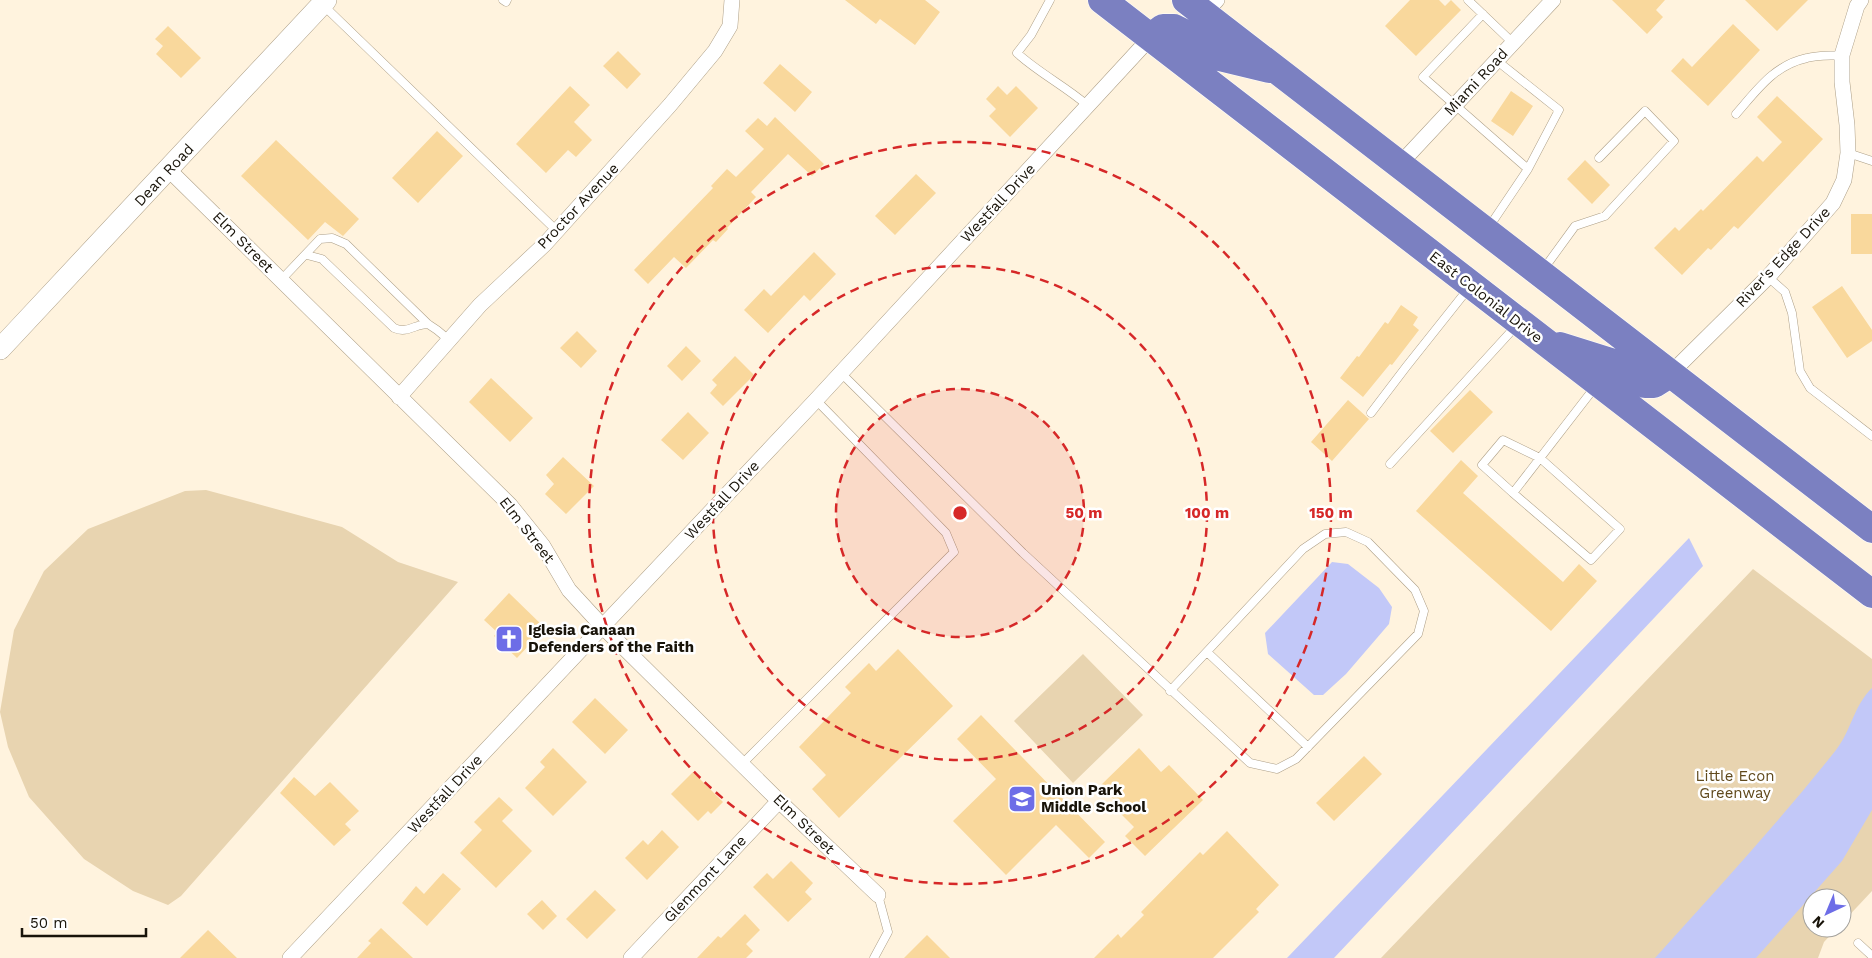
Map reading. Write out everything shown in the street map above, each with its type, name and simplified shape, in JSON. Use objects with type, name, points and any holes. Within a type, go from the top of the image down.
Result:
[{"type":"highway","name":"East Colonial Drive","points":[[1102,0],[1872,594]]},
{"type":"highway","points":[[1202,5],[1278,71],[1872,529]]},
{"type":"highway","points":[[1151,37],[1163,28],[1174,28],[1184,33],[1215,56],[1278,71]]},
{"type":"highway","points":[[1542,341],[1611,362],[1645,384],[1654,384],[1670,374]]},
{"type":"main road","name":"Dean Road","points":[[0,349],[324,2]]},
{"type":"street","name":"Proctor Avenue","points":[[399,397],[480,306],[557,231],[670,105],[715,51],[730,26],[732,0]]},
{"type":"street","name":"Miami Road","points":[[1399,164],[1553,0]]},
{"type":"street","name":"River's Edge Drive","points":[[1670,374],[1768,277],[1833,203],[1844,180],[1848,153],[1842,82],[1842,56],[1857,6],[1861,0]]},
{"type":"street","name":"Westfall Drive","points":[[290,958],[816,400],[1151,37]]},
{"type":"street","name":"Elm Street","points":[[169,170],[510,505],[543,546],[569,590],[603,627],[779,801],[878,895]]},
{"type":"street","name":"Glenmont Lane","points":[[631,958],[779,801]]},
{"type":"lane","points":[[1050,0],[1031,35],[1018,53],[1087,105]]},
{"type":"lane","points":[[1468,0],[1513,43]]},
{"type":"lane","points":[[324,2],[557,231]]},
{"type":"lane","points":[[1483,14],[1423,76],[1528,169]]},
{"type":"lane","points":[[1736,114],[1773,73],[1788,64],[1808,57],[1842,56]]},
{"type":"lane","points":[[1486,232],[1528,169],[1559,110],[1496,60]]},
{"type":"lane","points":[[1540,274],[1575,226],[1605,216],[1674,141],[1645,112],[1599,158]]},
{"type":"lane","points":[[1848,153],[1872,161]]},
{"type":"lane","points":[[281,280],[320,239],[332,238],[346,244],[428,324],[449,340]]},
{"type":"lane","points":[[306,255],[322,258],[394,328],[400,331],[410,330],[420,324],[428,324]]},
{"type":"lane","points":[[1768,277],[1785,292],[1792,313],[1800,371],[1810,388],[1872,436]]},
{"type":"lane","points":[[1371,414],[1471,286]]},
{"type":"lane","points":[[1390,464],[1519,323]]},
{"type":"lane","points":[[841,373],[987,519],[1170,691],[1250,763],[1277,769],[1296,759],[1418,634],[1424,611],[1415,590],[1368,542],[1346,532],[1325,534],[1303,548],[1170,691]]},
{"type":"lane","points":[[1513,493],[1598,383]]},
{"type":"lane","points":[[742,764],[954,552],[946,533],[816,400]]},
{"type":"lane","points":[[1503,440],[1540,458],[1620,529],[1591,560],[1513,493],[1482,465],[1503,440]]},
{"type":"lane","points":[[1207,652],[1308,747]]},
{"type":"lane","points":[[874,958],[888,932],[878,895]]},
{"type":"lane","points":[[1858,943],[1872,956]]},
{"type":"green space","points":[[206,490],[342,527],[398,562],[458,582],[181,896],[168,905],[133,891],[84,859],[29,797],[8,747],[0,712],[14,630],[44,571],[88,529],[185,491]]},
{"type":"green space","name":"Little Econ Greenway","points":[[1753,569],[1872,659],[1872,891],[1852,912],[1852,888],[1802,888],[1802,938],[1828,938],[1824,942],[1818,958],[1381,958]]},
{"type":"green space","points":[[1083,654],[1143,715],[1073,783],[1014,721]]},
{"type":"water","points":[[1689,538],[1703,566],[1334,958],[1287,958]]},
{"type":"water","points":[[1332,562],[1348,564],[1379,588],[1392,607],[1389,624],[1346,674],[1323,695],[1314,695],[1268,654],[1265,633]]},
{"type":"water","points":[[1872,688],[1872,810],[1842,861],[1818,888],[1802,888],[1802,906],[1756,958],[1655,958],[1770,830],[1836,750],[1866,695]]},
{"type":"building","points":[[845,0],[925,0],[940,12],[915,45],[880,19],[876,24]]},
{"type":"building","points":[[1410,0],[1439,0],[1445,6],[1451,0],[1461,10],[1416,56],[1385,26]]},
{"type":"building","points":[[1612,0],[1665,0],[1656,10],[1663,17],[1647,34]]},
{"type":"building","points":[[1745,0],[1808,0],[1777,31]]},
{"type":"building","points":[[1733,24],[1760,50],[1708,106],[1671,71],[1683,58],[1692,67]]},
{"type":"building","points":[[168,26],[201,58],[181,78],[156,54],[163,46],[155,39]]},
{"type":"building","points":[[618,51],[641,74],[627,89],[603,66]]},
{"type":"building","points":[[780,64],[812,92],[795,112],[763,83]]},
{"type":"building","points":[[570,86],[590,105],[574,122],[592,140],[576,157],[568,150],[546,173],[516,144]]},
{"type":"building","points":[[998,86],[1007,95],[1016,86],[1038,108],[1010,137],[989,116],[996,109],[986,99]]},
{"type":"building","points":[[1511,91],[1533,106],[1513,136],[1491,121]]},
{"type":"building","points":[[1777,96],[1823,139],[1738,229],[1734,226],[1711,250],[1708,248],[1682,275],[1654,248],[1675,227],[1679,231],[1701,209],[1703,211],[1757,156],[1763,162],[1782,142],[1757,117]]},
{"type":"building","points":[[775,117],[824,164],[812,176],[788,154],[751,192],[756,197],[716,242],[713,240],[686,268],[674,257],[648,284],[634,270],[713,188],[711,186],[727,169],[736,177],[764,149],[745,131],[758,118],[767,126]]},
{"type":"building","points":[[437,131],[463,156],[418,203],[392,178]]},
{"type":"building","points":[[276,140],[359,219],[343,236],[325,222],[308,240],[241,176]]},
{"type":"building","points":[[1585,160],[1610,185],[1592,204],[1567,179]]},
{"type":"building","points":[[916,174],[936,193],[895,235],[875,216]]},
{"type":"building","points":[[1851,214],[1872,214],[1872,254],[1851,254]]},
{"type":"building","points":[[814,252],[836,274],[810,301],[804,295],[768,333],[744,310],[764,289],[771,296]]},
{"type":"building","points":[[1842,286],[1872,330],[1872,341],[1847,358],[1812,307]]},
{"type":"building","points":[[1401,305],[1418,317],[1413,325],[1419,330],[1392,365],[1390,364],[1363,397],[1340,378],[1357,356],[1359,357],[1385,322],[1388,324]]},
{"type":"building","points":[[577,331],[597,351],[581,368],[560,348]]},
{"type":"building","points":[[686,346],[701,361],[682,381],[667,366]]},
{"type":"building","points":[[735,356],[754,375],[723,406],[710,393],[717,385],[712,380]]},
{"type":"building","points":[[491,378],[533,418],[510,442],[469,402]]},
{"type":"building","points":[[1470,390],[1493,412],[1453,453],[1430,431]]},
{"type":"building","points":[[1348,400],[1369,419],[1332,461],[1311,442]]},
{"type":"building","points":[[688,412],[709,433],[683,460],[661,440]]},
{"type":"building","points":[[563,457],[594,486],[566,514],[545,494],[554,484],[546,475]]},
{"type":"building","points":[[1461,460],[1478,476],[1463,493],[1563,582],[1579,564],[1597,581],[1551,631],[1416,511]]},
{"type":"building","points":[[509,593],[545,628],[517,658],[494,636],[497,632],[484,620]]},
{"type":"building","points":[[898,649],[953,706],[839,818],[812,789],[826,775],[799,747],[851,693],[845,687],[869,663],[876,671]]},
{"type":"building","points":[[595,698],[628,730],[605,754],[572,722]]},
{"type":"building","points":[[981,715],[1105,842],[1089,858],[1056,825],[1006,875],[953,821],[996,779],[957,739]]},
{"type":"building","points":[[553,748],[587,782],[553,816],[525,788],[545,767],[540,762]]},
{"type":"building","points":[[1139,748],[1161,772],[1169,765],[1203,800],[1145,856],[1125,836],[1134,827],[1113,806],[1117,802],[1100,786]]},
{"type":"building","points":[[1364,756],[1382,774],[1334,821],[1316,803]]},
{"type":"building","points":[[693,772],[723,802],[711,814],[708,811],[698,821],[671,794]]},
{"type":"building","points":[[294,777],[315,796],[330,782],[359,811],[345,824],[351,830],[334,846],[280,793]]},
{"type":"building","points":[[499,797],[513,810],[502,821],[532,851],[496,888],[460,853],[482,830],[474,822]]},
{"type":"building","points":[[662,830],[679,847],[647,880],[625,858],[643,840],[648,845]]},
{"type":"building","points":[[1227,831],[1279,885],[1256,909],[1259,912],[1213,958],[1094,958],[1118,934],[1121,938],[1144,915],[1141,912],[1200,852],[1203,855]]},
{"type":"building","points":[[791,861],[813,883],[805,892],[812,899],[788,922],[753,887],[767,873],[773,879]]},
{"type":"building","points":[[443,873],[461,889],[427,926],[402,903],[416,886],[424,894]]},
{"type":"building","points":[[595,890],[616,910],[587,939],[566,919]]},
{"type":"building","points":[[542,900],[557,916],[543,930],[527,914]]},
{"type":"building","points":[[745,914],[760,930],[746,944],[753,951],[746,958],[697,958],[718,936],[721,938]]},
{"type":"building","points":[[381,928],[413,958],[357,958],[371,943],[368,941]]},
{"type":"building","points":[[208,930],[237,958],[180,958]]},
{"type":"building","points":[[927,935],[950,958],[904,958]]},
{"type":"place","name":"Iglesia Canaan Defenders of the Faith","points":[[509,639]]},
{"type":"place","name":"Union Park Middle School","points":[[1022,799]]}]
